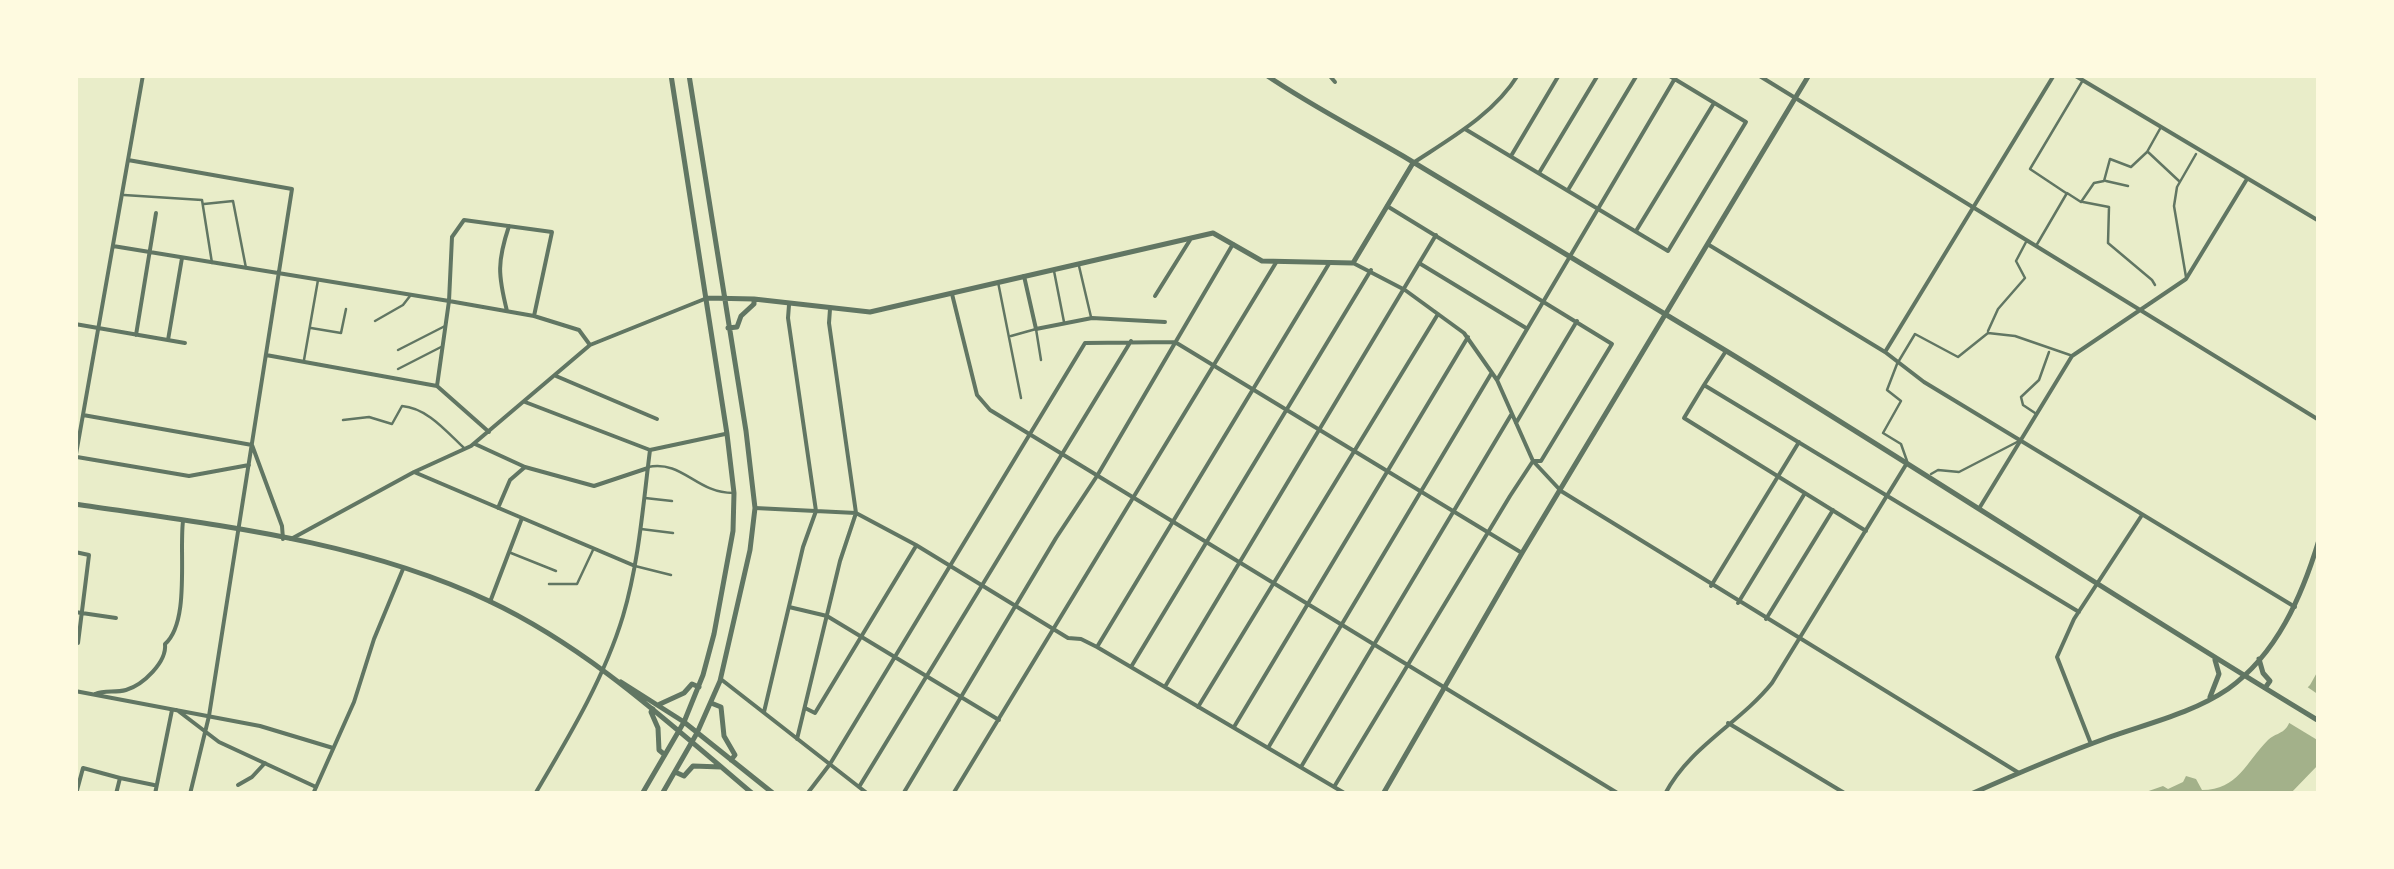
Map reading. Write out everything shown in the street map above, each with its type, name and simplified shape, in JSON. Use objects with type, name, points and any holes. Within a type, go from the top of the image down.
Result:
[{"type":"street","points":[[143,75],[75,458],[188,476],[249,465]]},
{"type":"street","points":[[642,794],[680,730],[699,687],[730,551],[734,494],[671,75]]},
{"type":"street","points":[[662,794],[695,736],[720,679],[747,566],[755,508],[688,75]]},
{"type":"street","points":[[1266,75],[1304,102],[1413,162],[1726,350],[2244,677],[2319,720]]},
{"type":"street","points":[[1330,75],[1335,82]]},
{"type":"street","points":[[1353,263],[1413,162],[1465,129],[1505,96],[1518,75]]},
{"type":"street","points":[[1511,156],[1560,75]]},
{"type":"street","points":[[1539,173],[1598,75]]},
{"type":"street","points":[[1568,190],[1638,75]]},
{"type":"street","points":[[1465,129],[1668,251],[1746,122],[1668,75]]},
{"type":"street","points":[[1758,75],[2319,420]]},
{"type":"street","points":[[1383,794],[1522,553],[1809,75]]},
{"type":"street","points":[[1885,352],[2054,75]]},
{"type":"street","points":[[2074,75],[2319,221]]},
{"type":"street","points":[[1497,380],[1676,77]]},
{"type":"street","points":[[2083,80],[2030,170],[2081,202],[2109,207],[2108,244],[2155,286]]},
{"type":"street","points":[[1636,231],[1714,103]]},
{"type":"street","points":[[2104,181],[2110,159],[2131,166],[2147,152],[2161,127]]},
{"type":"street","points":[[2147,152],[2180,182]]},
{"type":"street","points":[[2186,279],[2174,206],[2180,182],[2196,154]]},
{"type":"street","points":[[128,160],[292,189],[209,716],[190,794]]},
{"type":"street","points":[[1980,507],[2072,356],[2186,279],[2248,179]]},
{"type":"street","points":[[2081,202],[2094,183],[2128,186]]},
{"type":"street","points":[[2036,247],[2067,193]]},
{"type":"street","points":[[122,194],[202,200],[212,263]]},
{"type":"street","points":[[202,204],[232,201],[246,269]]},
{"type":"street","points":[[1334,786],[1510,496],[1533,461],[1541,460],[1612,344],[1386,206]]},
{"type":"street","points":[[136,334],[156,213]]},
{"type":"street","points":[[437,386],[449,301],[452,237],[464,220],[552,232],[534,316]]},
{"type":"street","points":[[507,311],[497,272],[509,226]]},
{"type":"street","points":[[286,540],[466,449],[590,346],[707,298],[722,296],[870,312],[1213,233],[1262,261],[1353,263],[1439,312],[1468,337],[1497,380],[1533,461],[1561,491],[2020,773]]},
{"type":"street","points":[[1164,687],[1436,235]]},
{"type":"street","points":[[1156,296],[1191,238]]},
{"type":"street","points":[[1908,462],[1901,444],[1882,433],[1901,400],[1887,390],[1897,364],[1916,334],[1958,357],[1988,333],[1998,309],[2025,278],[2016,261],[2026,242]]},
{"type":"street","points":[[903,794],[1233,244]]},
{"type":"street","points":[[1709,245],[2142,516],[2295,606]]},
{"type":"street","points":[[113,246],[534,316],[579,330],[590,346]]},
{"type":"street","points":[[168,340],[182,258]]},
{"type":"street","points":[[953,794],[1276,261]]},
{"type":"street","points":[[1097,647],[1330,262]]},
{"type":"street","points":[[1419,263],[1527,328]]},
{"type":"street","points":[[1078,264],[1092,318]]},
{"type":"street","points":[[1053,270],[1064,324]]},
{"type":"street","points":[[1130,667],[1371,270]]},
{"type":"street","points":[[1024,276],[1041,360]]},
{"type":"street","points":[[304,362],[318,280]]},
{"type":"street","points":[[998,282],[1021,398]]},
{"type":"street","points":[[952,293],[977,395],[990,410],[1618,794]]},
{"type":"street","points":[[375,320],[403,305],[410,295]]},
{"type":"street","points":[[728,328],[738,326],[754,299]]},
{"type":"street","points":[[764,712],[803,547],[816,511],[788,318],[790,305]]},
{"type":"street","points":[[797,738],[840,561],[856,513],[840,412],[830,309]]},
{"type":"street","points":[[310,328],[341,333],[346,310]]},
{"type":"street","points":[[1198,706],[1439,312]]},
{"type":"street","points":[[1010,336],[1092,318],[1165,322]]},
{"type":"street","points":[[1516,422],[1577,320]]},
{"type":"street","points":[[75,324],[186,343]]},
{"type":"street","points":[[398,350],[446,326]]},
{"type":"street","points":[[1988,333],[2015,336],[2072,356]]},
{"type":"street","points":[[1234,728],[1468,337]]},
{"type":"street","points":[[860,787],[1131,341]]},
{"type":"street","points":[[808,794],[830,764],[1085,343],[1175,342],[1522,553]]},
{"type":"street","points":[[398,369],[442,347]]},
{"type":"street","points":[[1726,350],[1684,418],[1866,530]]},
{"type":"street","points":[[2036,414],[2021,398],[2039,380],[2049,350]]},
{"type":"street","points":[[266,355],[437,386],[489,432]]},
{"type":"street","points":[[1268,748],[1492,373]]},
{"type":"street","points":[[554,376],[657,418]]},
{"type":"street","points":[[1704,385],[2078,612]]},
{"type":"street","points":[[525,402],[650,450],[727,434]]},
{"type":"street","points":[[343,420],[370,417],[392,424],[402,406],[410,406],[433,419],[466,449]]},
{"type":"street","points":[[1301,767],[1512,413]]},
{"type":"street","points":[[83,415],[252,446]]},
{"type":"street","points":[[1928,475],[1938,470],[1959,472],[2020,440]]},
{"type":"street","points":[[1710,586],[1799,442]]},
{"type":"street","points":[[475,443],[525,467],[594,486],[648,468],[673,468],[715,494],[734,494]]},
{"type":"street","points":[[252,446],[286,540]]},
{"type":"street","points":[[535,794],[602,669],[623,616],[650,450]]},
{"type":"street","points":[[1665,794],[1681,768],[1707,740],[1754,706],[1908,462]]},
{"type":"street","points":[[498,508],[510,480],[525,467]]},
{"type":"street","points":[[414,472],[634,566],[671,576]]},
{"type":"street","points":[[1738,603],[1805,492]]},
{"type":"street","points":[[644,498],[672,501]]},
{"type":"street","points":[[75,504],[357,552],[421,572],[490,602],[684,722],[721,767],[753,794]]},
{"type":"street","points":[[755,508],[856,513],[1055,630],[1097,647],[1346,794]]},
{"type":"street","points":[[1766,619],[1833,510]]},
{"type":"street","points":[[2092,744],[2057,657],[2078,612],[2142,516]]},
{"type":"street","points":[[490,602],[522,518]]},
{"type":"street","points":[[95,694],[134,687],[162,664],[181,600],[183,520]]},
{"type":"street","points":[[640,529],[673,533]]},
{"type":"street","points":[[1971,794],[2208,700],[2244,677],[2261,660],[2295,606],[2319,540]]},
{"type":"street","points":[[805,708],[815,713],[916,545]]},
{"type":"street","points":[[549,584],[577,584],[594,548]]},
{"type":"street","points":[[75,552],[88,555],[78,612],[78,643]]},
{"type":"street","points":[[510,552],[556,571]]},
{"type":"street","points":[[314,794],[354,702],[374,639],[404,568]]},
{"type":"street","points":[[789,608],[828,616],[999,720]]},
{"type":"street","points":[[78,612],[116,618]]},
{"type":"street","points":[[2208,700],[2219,674],[2214,658]]},
{"type":"street","points":[[2261,660],[2262,673],[2270,681],[2265,688]]},
{"type":"street","points":[[720,679],[868,794]]},
{"type":"street","points":[[665,755],[659,750],[658,728],[651,712],[692,684],[699,687]]},
{"type":"street","points":[[75,692],[260,726],[333,748]]},
{"type":"street","points":[[710,702],[721,707],[724,736],[735,756],[730,760]]},
{"type":"street","points":[[656,706],[680,730],[695,736],[774,794]]},
{"type":"street","points":[[174,709],[204,733],[316,787]]},
{"type":"street","points":[[154,794],[174,709]]},
{"type":"street","points":[[1728,724],[1846,794]]},
{"type":"street","points":[[238,785],[265,762]]},
{"type":"street","points":[[675,772],[684,776],[693,766],[721,767]]},
{"type":"street","points":[[76,794],[83,768],[156,785]]},
{"type":"street","points":[[116,794],[120,778]]},
{"type":"shaded area","points":[[2319,669],[2319,764],[2290,794],[2140,794],[2163,786],[2168,789],[2183,782],[2186,776],[2196,779],[2202,790],[2233,780],[2268,740],[2287,727],[2291,704]]},
{"type":"pier","points":[[2303,684],[2319,695],[2319,741],[2286,721],[2286,702]]}]
